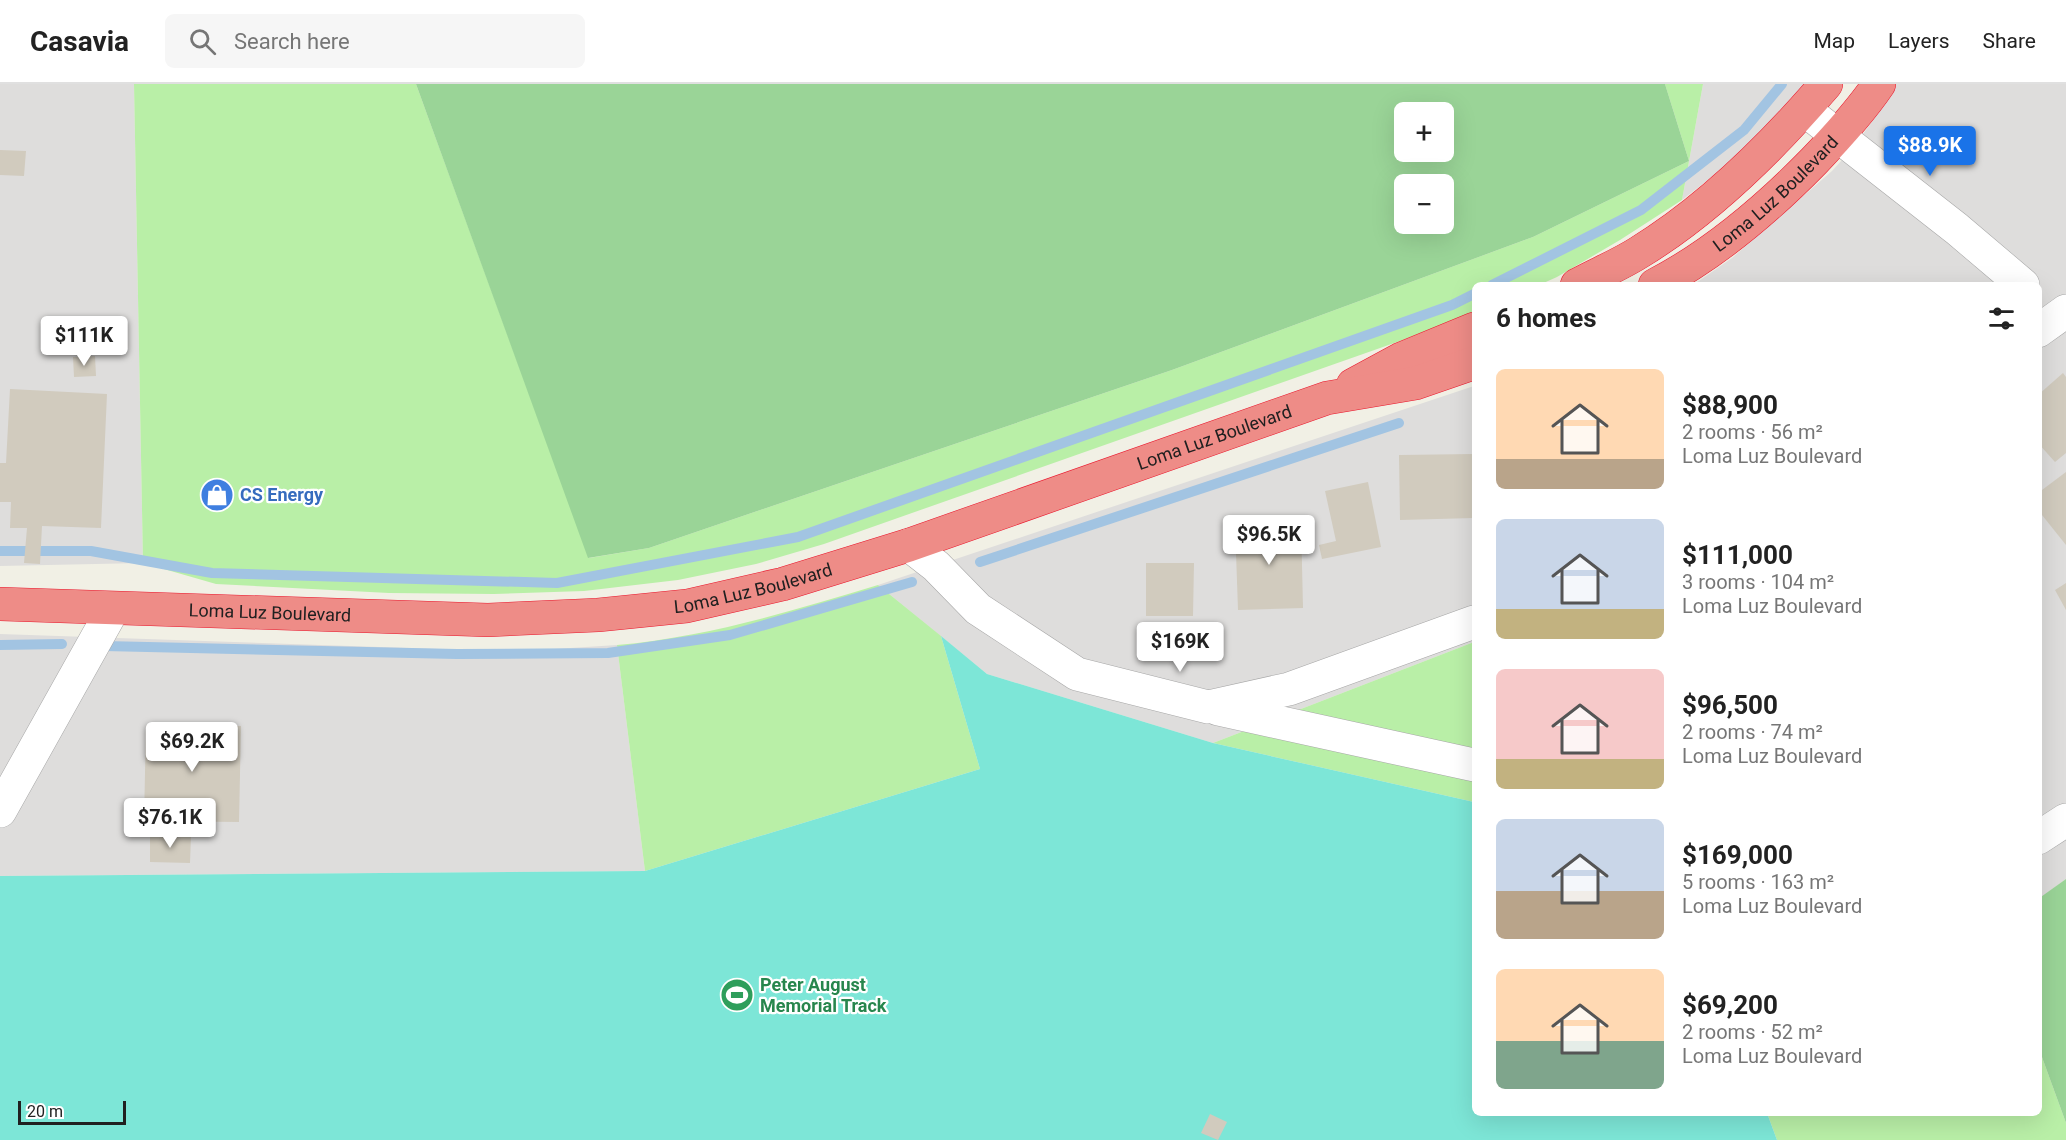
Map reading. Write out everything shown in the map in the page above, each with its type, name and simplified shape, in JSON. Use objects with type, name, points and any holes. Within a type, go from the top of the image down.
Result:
[{"type":"highway","points":[[1583,282],[1638,253],[1695,212],[1763,154],[1827,84]]},
{"type":"highway","name":"Loma Luz Boulevard","points":[[1660,282],[1717,246],[1748,223],[1783,192],[1838,136],[1879,84]]},
{"type":"highway","points":[[1327,398],[1401,359],[1472,330]]},
{"type":"highway","name":"Loma Luz Boulevard","points":[[0,604],[488,620],[598,615],[687,606],[783,584],[909,545],[1327,398],[1416,383],[1472,364]]},
{"type":"street","points":[[1804,110],[1957,229],[2019,282]]},
{"type":"street","points":[[909,545],[936,566],[978,609],[1077,674],[1208,707],[1472,765]]},
{"type":"street","points":[[0,811],[113,609]]},
{"type":"street","points":[[1208,707],[1289,689],[1472,623]]},
{"type":"street","points":[[2042,835],[2066,820]]},
{"type":"shaded area","points":[[0,84],[134,84],[143,563],[0,566]]},
{"type":"shaded area","points":[[1703,84],[1805,84],[1739,156],[1682,200]]},
{"type":"shaded area","points":[[1896,84],[2066,84],[2066,879],[2042,897],[2042,282],[1697,282],[1732,258],[1832,171],[1852,149],[1882,108]]},
{"type":"shaded area","points":[[1472,387],[1472,643],[1213,743],[987,674],[878,585]]},
{"type":"shaded area","points":[[0,634],[524,651],[617,645],[645,871],[0,876]]},
{"type":"shaded area","name":"Peter August Memorial Track","points":[[941,636],[987,674],[1213,743],[1472,802],[1472,1116],[1768,1116],[1777,1140],[0,1140],[0,876],[645,871],[980,769]]},
{"type":"green space","points":[[134,84],[416,84],[589,558],[649,548],[1172,370],[1533,237],[1689,161],[1665,84],[1703,84],[1682,200],[1557,277],[1546,282],[1472,282],[1472,313],[1400,341],[824,544],[756,564],[678,580],[584,591],[494,594],[389,593],[216,584],[143,563]]},
{"type":"green space","points":[[416,84],[1665,84],[1689,161],[1533,237],[1172,370],[649,548],[588,558]]},
{"type":"green space","points":[[878,585],[941,636],[980,769],[645,871],[617,645],[684,636],[716,629]]},
{"type":"green space","points":[[1472,643],[1472,802],[1213,743]]},
{"type":"green space","points":[[2066,879],[2066,1123],[2042,1057],[2042,896]]},
{"type":"green space","points":[[2042,1057],[2066,1123],[2066,1140],[1777,1140],[1768,1116],[2042,1116]]},
{"type":"building","points":[[0,150],[26,151],[24,176],[0,175]]},
{"type":"building","points":[[95,356],[96,376],[74,377],[73,357]]},
{"type":"building","points":[[2063,373],[2066,377],[2066,453],[2055,462],[2042,447],[2042,391]]},
{"type":"building","points":[[10,389],[107,394],[101,528],[42,526],[40,564],[24,563],[27,528],[10,528],[11,502],[0,502],[0,463],[6,463]]},
{"type":"building","points":[[1472,454],[1472,518],[1400,520],[1399,455]]},
{"type":"building","points":[[2066,472],[2066,545],[2042,515],[2042,490]]},
{"type":"building","points":[[1368,482],[1381,547],[1322,559],[1319,545],[1336,541],[1325,491]]},
{"type":"building","points":[[1301,522],[1303,608],[1238,610],[1235,524]]},
{"type":"building","points":[[1146,563],[1194,563],[1193,616],[1146,616]]},
{"type":"building","points":[[2066,583],[2066,610],[2055,590]]},
{"type":"building","points":[[146,725],[241,726],[239,822],[144,821]]},
{"type":"building","points":[[150,835],[191,836],[190,863],[150,862]]},
{"type":"building","points":[[1210,1114],[1227,1122],[1218,1140],[1201,1133]]},
{"type":"waterway","points":[[1498,282],[1641,210],[1744,130],[1782,84]]},
{"type":"waterway","points":[[0,551],[91,551],[212,573],[557,583],[798,537],[1452,305],[1472,295]]},
{"type":"waterway","points":[[980,562],[1399,423]]},
{"type":"waterway","points":[[104,646],[457,654],[608,653],[730,635],[912,582]]},
{"type":"waterway","points":[[0,645],[62,644]]},
{"type":"place","name":"CS Energy","points":[[217,495]]},
{"type":"place","name":"Peter August Memorial Track","points":[[737,995]]}]
